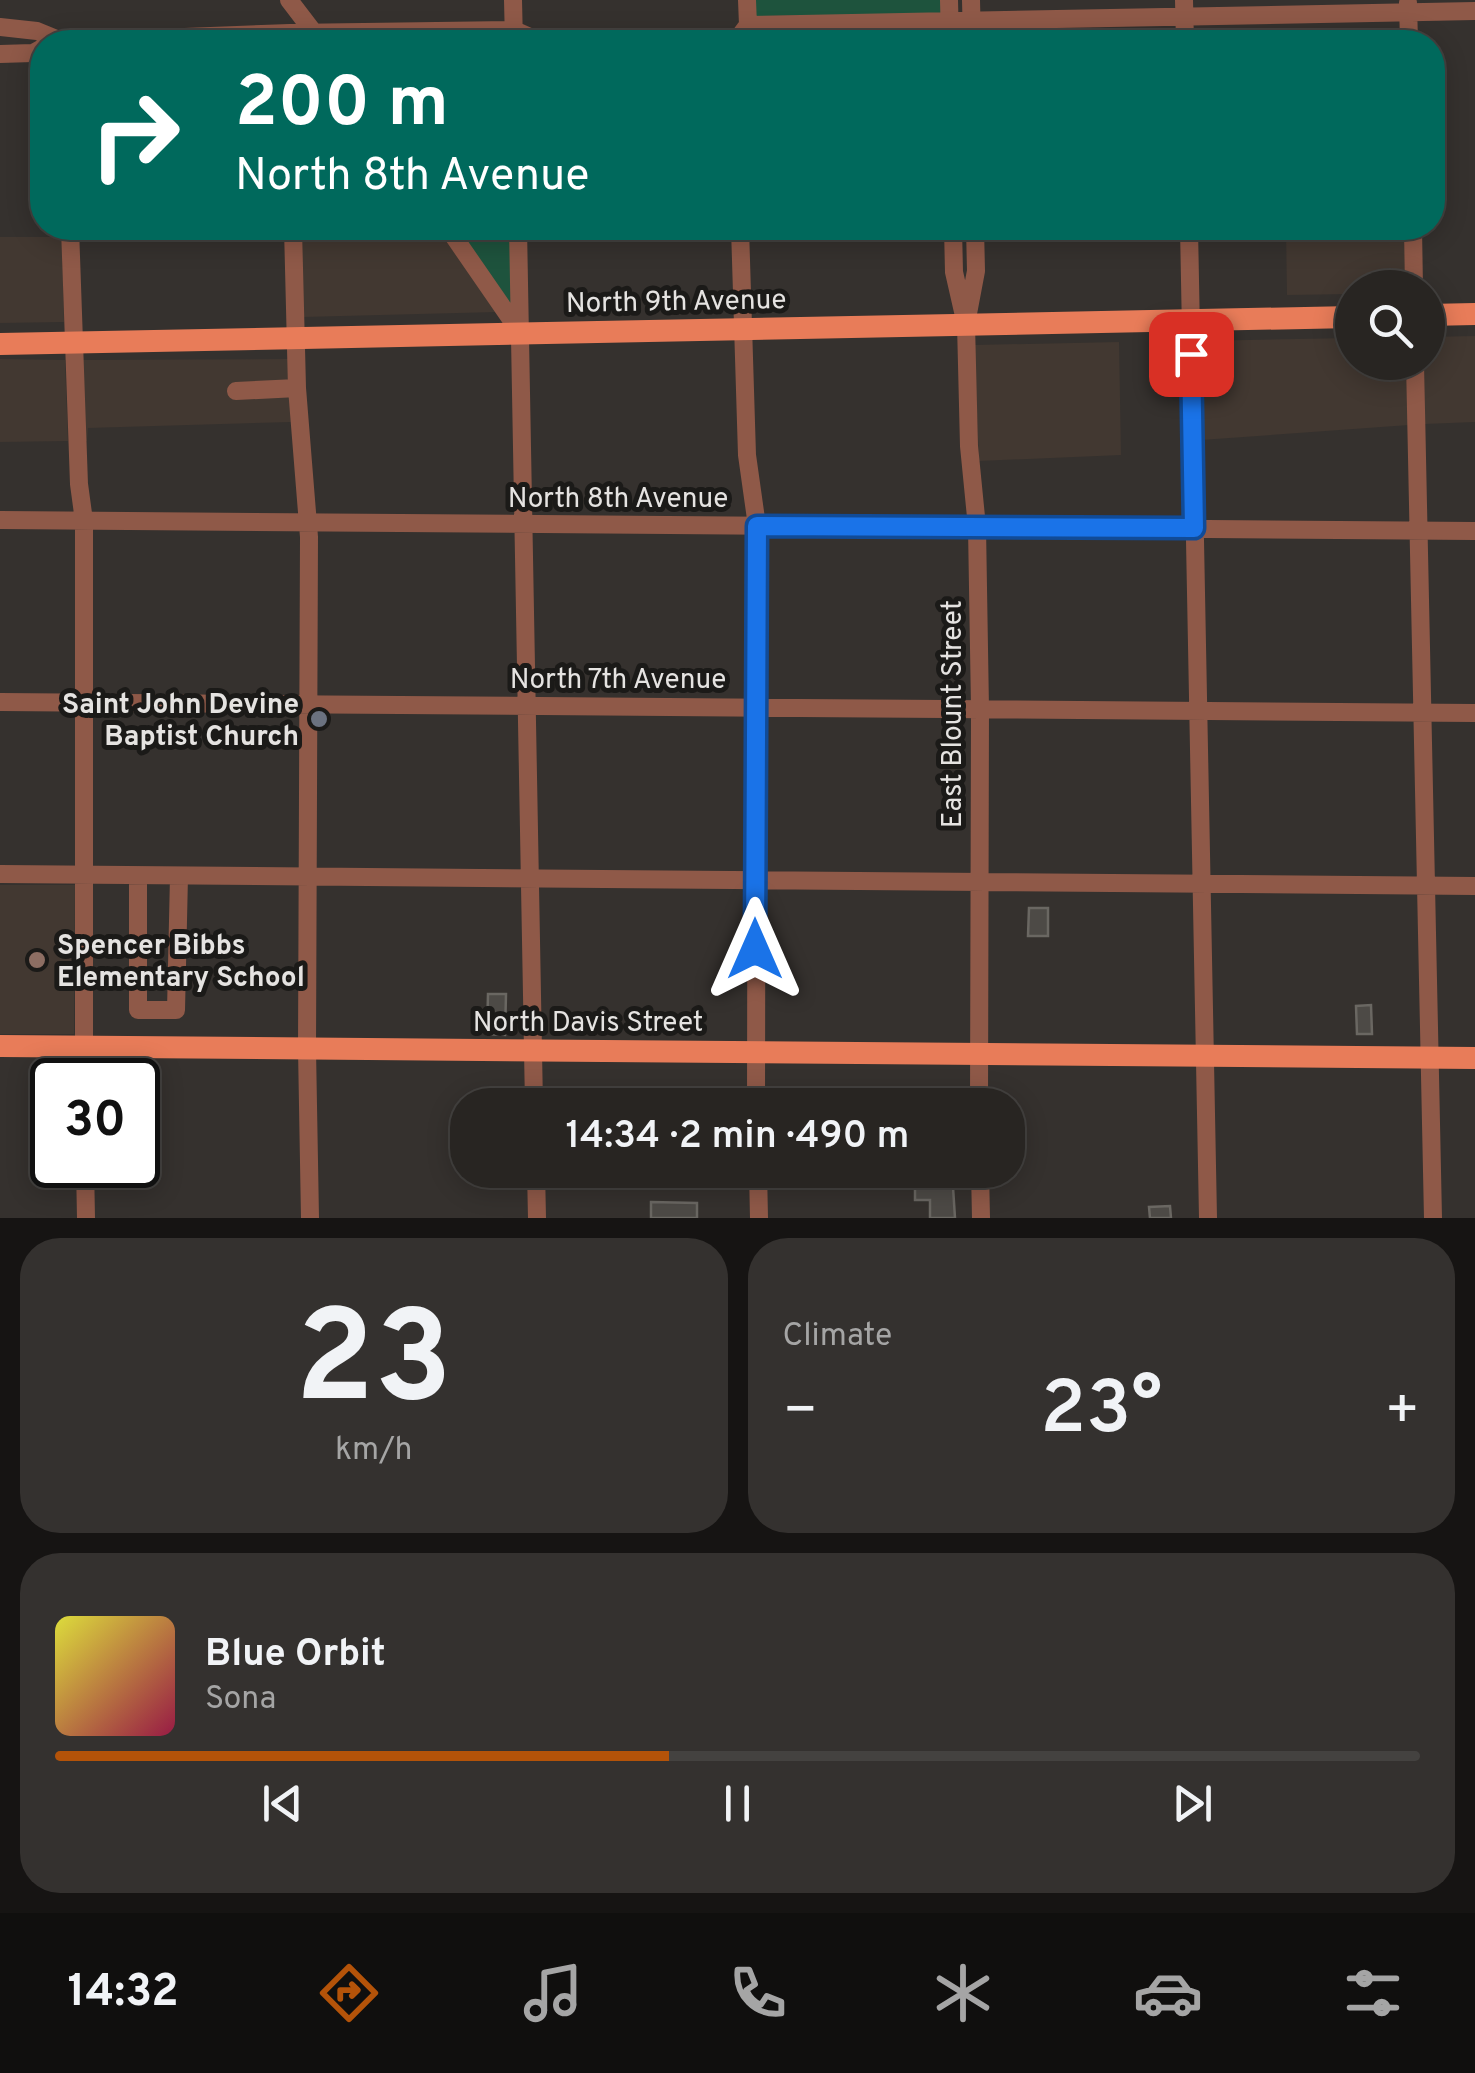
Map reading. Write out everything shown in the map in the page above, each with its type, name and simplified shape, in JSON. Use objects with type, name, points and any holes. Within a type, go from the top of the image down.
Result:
[{"type":"main road","points":[[1445,315],[1475,314]]},
{"type":"main road","name":"North 9th Avenue","points":[[0,344],[1335,317]]},
{"type":"main road","name":"North Davis Street","points":[[0,1046],[1475,1058]]},
{"type":"street","points":[[289,0],[313,30]]},
{"type":"street","points":[[514,0],[514,30]]},
{"type":"street","points":[[744,30],[748,25],[747,0]]},
{"type":"street","points":[[949,0],[950,30]]},
{"type":"street","points":[[971,0],[971,30]]},
{"type":"street","points":[[748,25],[950,21],[1184,8],[1408,6],[1475,11]]},
{"type":"street","points":[[0,26],[30,30]]},
{"type":"street","points":[[0,54],[30,53]]},
{"type":"street","points":[[70,240],[78,484],[84,521],[83,1058]]},
{"type":"street","points":[[294,240],[297,388],[308,522],[306,1048],[310,1218]]},
{"type":"street","points":[[456,240],[520,332]]},
{"type":"street","points":[[518,240],[534,1088]]},
{"type":"street","points":[[740,240],[748,456],[757,526],[755,1088]]},
{"type":"street","name":"East Blount Street","points":[[953,240],[954,272],[966,324],[977,527],[979,1088]]},
{"type":"street","name":"East Blount Street","points":[[966,324],[976,271],[976,240]]},
{"type":"street","points":[[1189,240],[1208,1218]]},
{"type":"street","points":[[1413,240],[1414,270]]},
{"type":"street","points":[[1416,380],[1432,1218]]},
{"type":"street","points":[[236,391],[297,388]]},
{"type":"street","name":"North 8th Avenue","points":[[0,520],[1475,532]]},
{"type":"street","name":"North 7th Avenue","points":[[0,702],[1475,713]]},
{"type":"street","points":[[0,874],[1475,886]]},
{"type":"street","points":[[138,876],[138,1010],[176,1010],[179,876]]},
{"type":"street","points":[[85,1188],[86,1218]]},
{"type":"street","points":[[536,1188],[536,1218]]},
{"type":"street","points":[[759,1188],[760,1218]]},
{"type":"street","points":[[980,1188],[981,1218]]},
{"type":"shaded area","points":[[0,237],[62,240],[64,322],[0,323]]},
{"type":"shaded area","points":[[302,240],[447,240],[497,312],[303,317]]},
{"type":"shaded area","points":[[1286,240],[1405,240],[1406,270],[1335,270],[1335,294],[1287,295]]},
{"type":"shaded area","points":[[1475,336],[1475,422],[1425,424],[1424,380],[1445,380],[1445,337]]},
{"type":"shaded area","points":[[1335,338],[1335,380],[1408,380],[1409,425],[1201,440],[1199,341]]},
{"type":"shaded area","points":[[1119,342],[1121,455],[979,461],[974,345]]},
{"type":"shaded area","points":[[0,359],[65,360],[68,441],[0,442]]},
{"type":"shaded area","points":[[288,359],[291,422],[88,428],[85,441],[81,360]]},
{"type":"shaded area","name":"Spencer Bibbs Elementary School","points":[[0,885],[75,885],[74,1034],[0,1034]]},
{"type":"green space","points":[[755,0],[943,0],[943,14],[756,16]]},
{"type":"green space","points":[[465,240],[510,240],[511,306]]},
{"type":"building","points":[[1029,908],[1048,908],[1048,936],[1028,936]]},
{"type":"building","points":[[488,994],[506,994],[505,1035],[487,1034]]},
{"type":"building","points":[[1371,1005],[1372,1034],[1357,1034],[1356,1006]]},
{"type":"building","points":[[915,1188],[953,1188],[955,1218],[930,1218],[930,1200],[915,1200]]},
{"type":"building","points":[[651,1202],[697,1203],[697,1218],[651,1218]]},
{"type":"building","points":[[1170,1206],[1171,1218],[1150,1218],[1149,1207]]},
{"type":"place","name":"Saint John Devine Baptist Church","points":[[319,719]]},
{"type":"place","name":"Spencer Bibbs Elementary School","points":[[37,960]]},
{"type":"route","points":[[755,949],[757,526],[1194,528],[1191,354]]}]
